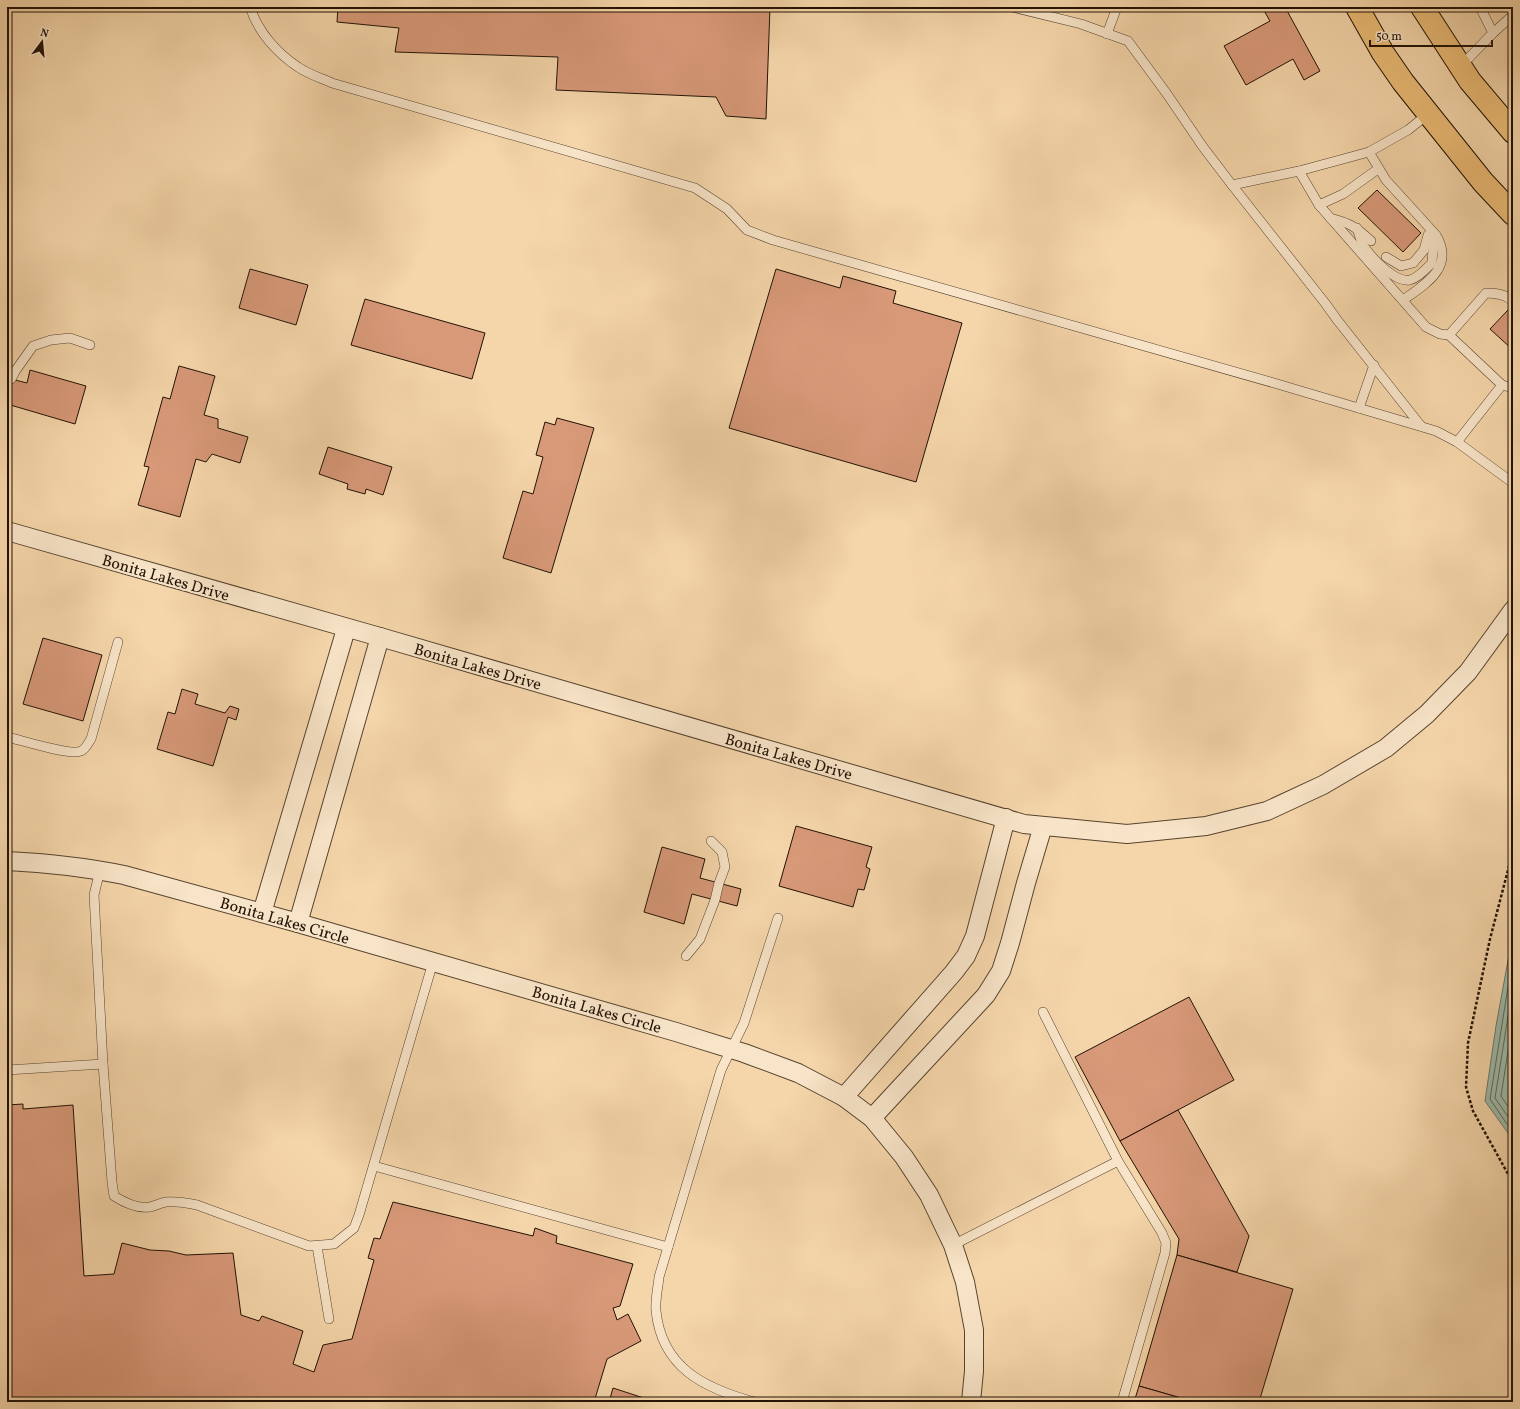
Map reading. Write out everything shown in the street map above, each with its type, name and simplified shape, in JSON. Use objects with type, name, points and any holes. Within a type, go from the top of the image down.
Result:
[{"type":"main road","points":[[1358,7],[1383,53],[1428,114],[1483,182],[1513,214]]},
{"type":"main road","points":[[1422,7],[1470,81],[1513,132]]},
{"type":"street","name":"Bonita Lakes Drive","points":[[7,531],[380,637],[1024,824],[1127,834],[1206,826],[1267,811],[1323,785],[1386,748],[1427,714],[1468,672],[1513,610]]},
{"type":"street","points":[[262,913],[346,628]]},
{"type":"street","points":[[298,923],[380,637]]},
{"type":"street","points":[[844,1097],[954,972],[966,956],[977,929],[1006,818]]},
{"type":"street","points":[[872,1118],[986,995],[1001,972],[1043,826]]},
{"type":"street","name":"Bonita Lakes Circle","points":[[7,861],[65,865],[124,875],[298,923],[731,1049],[798,1073],[844,1097],[872,1118],[904,1157],[929,1195],[953,1245],[965,1282],[974,1330],[974,1371],[971,1402]]},
{"type":"lane","points":[[250,7],[254,19],[272,46],[298,67],[332,83],[695,188],[727,209],[747,230],[773,240],[1436,431],[1457,442],[1513,483]]},
{"type":"lane","points":[[1012,7],[1081,24],[1128,41],[1167,94],[1203,147],[1421,426]]},
{"type":"lane","points":[[1107,34],[1117,7]]},
{"type":"lane","points":[[1480,7],[1493,33]]},
{"type":"lane","points":[[1460,67],[1513,15]]},
{"type":"lane","points":[[1232,185],[1369,152],[1408,130],[1428,114]]},
{"type":"lane","points":[[1369,152],[1386,180],[1436,235],[1442,246],[1442,259],[1438,271],[1427,284],[1403,300]]},
{"type":"lane","points":[[1319,205],[1343,194],[1378,169]]},
{"type":"lane","points":[[1299,170],[1319,205],[1426,327],[1440,334],[1449,335],[1502,386],[1513,388]]},
{"type":"lane","points":[[1357,228],[1364,247],[1391,274],[1399,279],[1410,280],[1425,270],[1432,263],[1433,249],[1429,236],[1390,194],[1386,180]]},
{"type":"lane","points":[[1330,218],[1346,222],[1357,228],[1371,241]]},
{"type":"lane","points":[[1386,257],[1401,266],[1413,263],[1424,250],[1429,236]]},
{"type":"lane","points":[[1449,335],[1486,293],[1498,293],[1510,298],[1513,301]]},
{"type":"lane","points":[[11,379],[33,346],[51,340],[70,338],[90,345]]},
{"type":"lane","points":[[1359,408],[1374,365]]},
{"type":"lane","points":[[1457,442],[1502,386]]},
{"type":"lane","points":[[7,737],[69,752],[80,751],[86,747],[91,739],[118,642]]},
{"type":"lane","points":[[686,956],[700,939],[715,900],[725,866],[722,852],[711,841]]},
{"type":"lane","points":[[100,870],[94,895],[103,1064],[114,1196],[125,1203],[136,1206],[150,1207],[164,1202],[179,1202],[197,1205],[296,1243],[309,1246],[334,1244],[354,1228],[359,1216],[433,962]]},
{"type":"lane","points":[[754,1402],[726,1394],[700,1382],[678,1365],[662,1340],[656,1310],[659,1277],[721,1070],[744,1023],[778,918]]},
{"type":"lane","points":[[1043,1012],[1118,1161],[1162,1233],[1166,1243],[1122,1402]]},
{"type":"lane","points":[[7,1070],[103,1064]]},
{"type":"lane","points":[[953,1245],[1118,1161]]},
{"type":"lane","points":[[374,1166],[668,1247]]},
{"type":"lane","points":[[317,1246],[329,1319]]},
{"type":"path","points":[[1513,851],[1490,939],[1468,1043],[1466,1087],[1473,1111],[1513,1184]]},
{"type":"water","points":[[1513,933],[1513,1140],[1485,1101],[1496,1026]]},
{"type":"building","points":[[338,7],[770,7],[766,119],[726,116],[716,97],[556,90],[558,57],[395,52],[399,28],[337,22]]},
{"type":"building","points":[[1262,7],[1285,7],[1320,71],[1304,80],[1293,59],[1246,85],[1224,46],[1270,21]]},
{"type":"building","points":[[1377,190],[1421,233],[1403,252],[1358,208]]},
{"type":"building","points":[[250,269],[308,285],[296,325],[239,308]]},
{"type":"building","points":[[776,269],[840,288],[843,276],[896,291],[893,303],[962,323],[916,482],[729,428]]},
{"type":"building","points":[[365,299],[485,333],[472,379],[351,345]]},
{"type":"building","points":[[1508,310],[1513,315],[1513,350],[1490,329]]},
{"type":"building","points":[[179,366],[215,376],[204,415],[218,419],[218,428],[248,437],[240,463],[212,454],[206,462],[196,459],[180,517],[138,505],[149,467],[144,466],[163,397],[170,399]]},
{"type":"building","points":[[30,370],[86,386],[75,424],[7,404],[7,378],[27,383]]},
{"type":"building","points":[[557,418],[594,428],[551,573],[503,558],[523,491],[533,494],[543,457],[536,455],[545,422],[555,425]]},
{"type":"building","points":[[328,447],[392,467],[383,495],[366,489],[365,494],[347,489],[348,484],[319,474]]},
{"type":"building","points":[[43,638],[102,655],[83,721],[23,704]]},
{"type":"building","points":[[182,689],[198,694],[195,704],[225,713],[230,706],[239,709],[236,720],[228,717],[213,766],[157,749],[168,712],[175,714]]},
{"type":"building","points":[[796,826],[872,847],[866,867],[870,869],[864,890],[858,889],[853,907],[779,886]]},
{"type":"building","points":[[662,847],[705,859],[700,878],[741,889],[737,906],[692,894],[684,924],[644,912]]},
{"type":"building","points":[[1189,997],[1234,1080],[1120,1141],[1075,1057]]},
{"type":"building","points":[[23,1104],[23,1109],[73,1105],[84,1276],[114,1274],[122,1243],[150,1250],[169,1251],[186,1255],[233,1253],[241,1315],[259,1321],[262,1316],[303,1331],[293,1364],[314,1372],[323,1345],[352,1339],[374,1260],[368,1258],[374,1238],[380,1239],[393,1202],[533,1236],[535,1228],[557,1236],[556,1243],[633,1264],[620,1306],[613,1308],[617,1320],[628,1314],[641,1341],[607,1359],[594,1402],[7,1402],[7,1105]]},
{"type":"building","points":[[1178,1110],[1249,1236],[1237,1272],[1177,1255],[1179,1239],[1120,1141]]},
{"type":"building","points":[[1177,1255],[1293,1289],[1259,1402],[1195,1402],[1139,1386]]},
{"type":"building","points":[[1139,1386],[1195,1402],[1134,1402]]},
{"type":"building","points":[[613,1388],[656,1402],[609,1402]]}]
